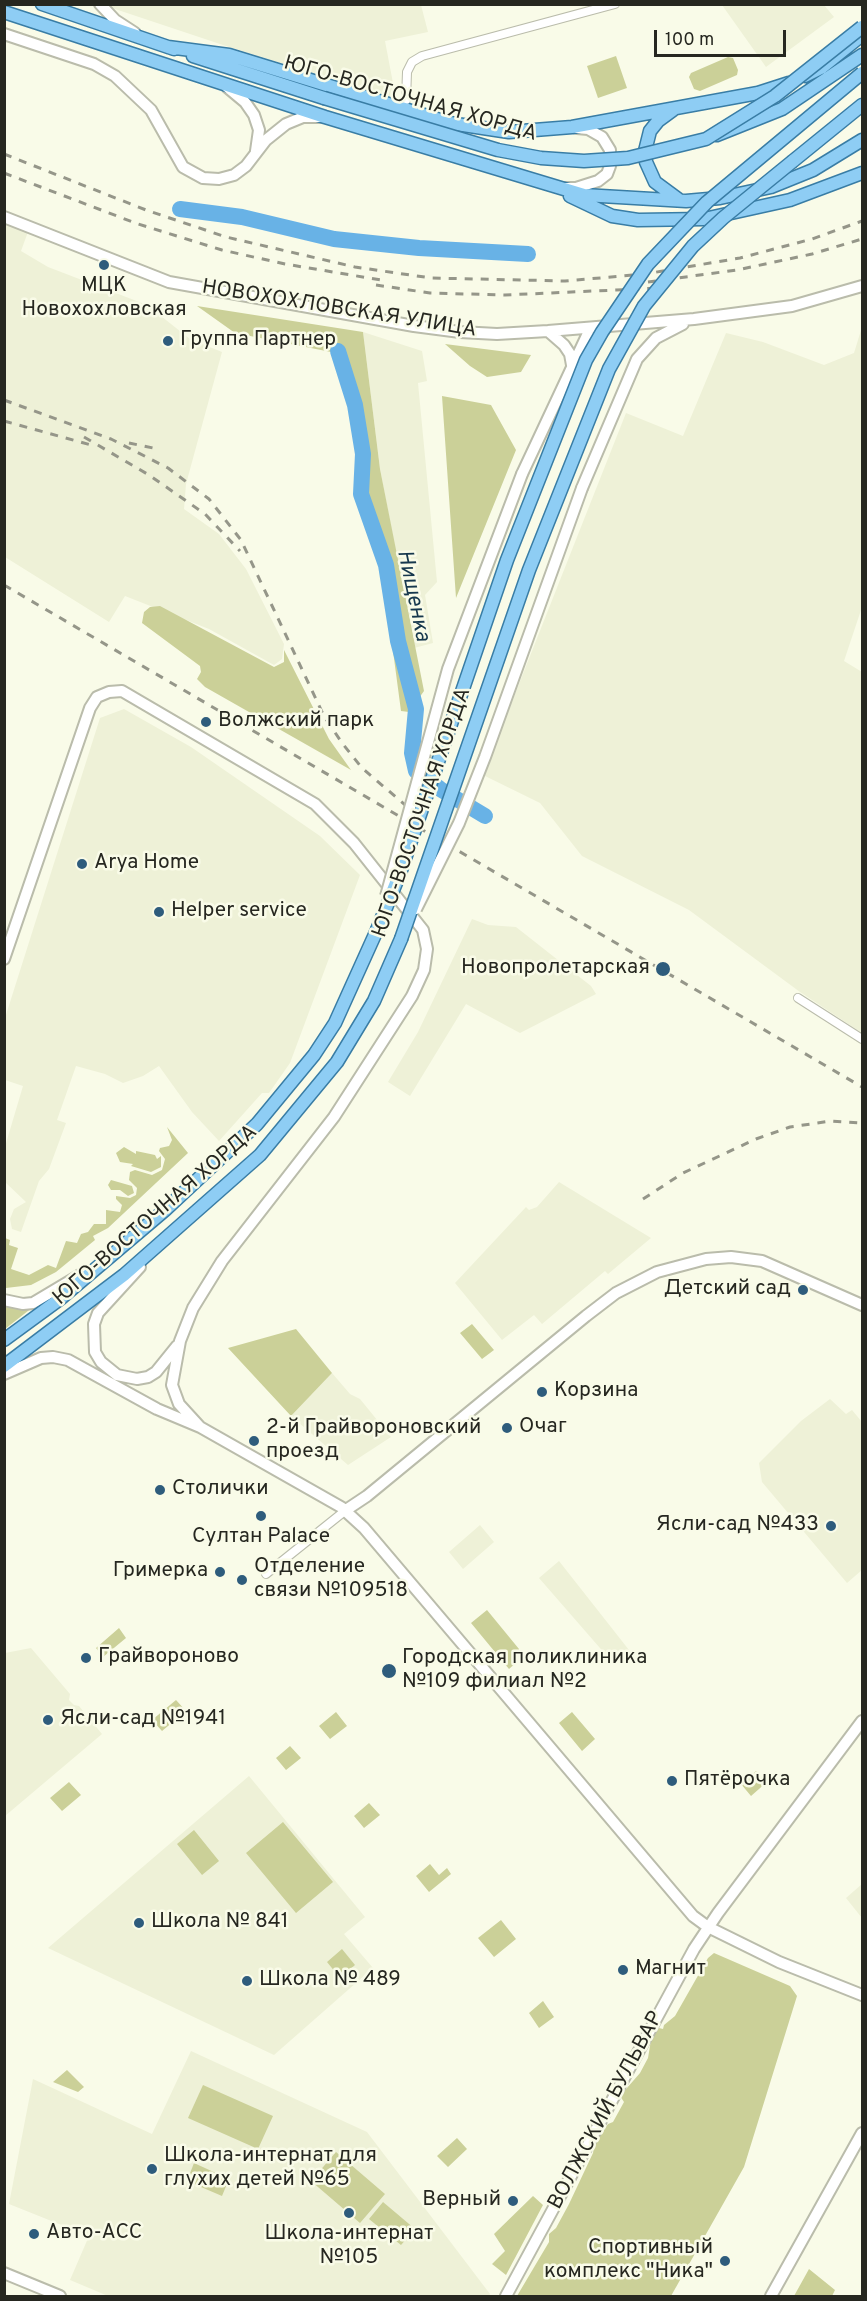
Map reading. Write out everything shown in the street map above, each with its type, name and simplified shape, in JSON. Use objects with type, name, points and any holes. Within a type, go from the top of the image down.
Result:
[{"type":"main road","name":"ЮГО-ВОСТОЧНАЯ ХОРДА","points":[[42,4],[324,98],[498,150],[541,158],[584,160],[628,158],[706,139],[744,126],[782,109],[862,55]]},
{"type":"main road","points":[[100,4],[115,20],[148,40]]},
{"type":"main road","name":"ЮГО-ВОСТОЧНАЯ ХОРДА","points":[[4,12],[325,117],[584,195],[686,201],[720,198],[771,187],[803,174],[835,159],[862,140]]},
{"type":"main road","points":[[706,139],[775,96],[862,27]]},
{"type":"main road","points":[[4,34],[79,58],[115,76],[150,110],[178,161],[196,175],[211,179],[226,178],[240,171],[266,140],[286,124],[303,117],[325,117]]},
{"type":"main road","points":[[168,47],[229,55],[476,129],[509,132],[572,127],[758,93],[798,80],[821,68],[862,35]]},
{"type":"main road","name":"ЮГО-ВОСТОЧНАЯ ХОРДА","points":[[4,1340],[60,1299],[215,1165],[290,1086],[335,1023],[377,930],[404,862],[507,560],[586,360],[648,264],[699,210],[862,73]]},
{"type":"main road","points":[[224,85],[245,102],[257,122],[258,146],[251,160]]},
{"type":"main road","name":"ЮГО-ВОСТОЧНАЯ ХОРДА","points":[[4,1366],[74,1316],[260,1155],[338,1062],[374,1001],[401,939],[529,570],[595,400],[623,340],[662,283],[693,246],[723,218],[862,105]]},
{"type":"main road","points":[[679,107],[658,121],[650,131],[645,151],[646,162],[655,182],[673,197],[686,201]]},
{"type":"main road","points":[[556,188],[576,188],[598,181],[607,174],[610,166],[610,150],[602,137],[588,129],[572,127]]},
{"type":"main road","points":[[556,188],[612,216],[638,220],[704,219],[790,200],[862,173]]},
{"type":"main road","name":"НОВОХОХЛОВСКАЯ УЛИЦА","points":[[4,217],[169,282],[414,326],[497,334],[590,329],[694,319],[792,306],[862,286]]},
{"type":"main road","points":[[401,939],[459,823],[582,488],[638,359],[656,338],[694,319]]},
{"type":"main road","points":[[377,930],[448,669],[522,474],[590,329]]},
{"type":"main road","points":[[548,332],[564,345],[570,354],[572,365]]},
{"type":"main road","points":[[4,959],[93,702],[97,697],[109,692],[122,691],[315,804],[354,843],[423,930],[427,949],[424,970],[412,996],[334,1116],[222,1261],[193,1308],[180,1341],[172,1385],[179,1404],[200,1427]]},
{"type":"main road","points":[[176,1230],[104,1306],[94,1324],[93,1338],[95,1352],[108,1370],[117,1375],[137,1379],[148,1377],[156,1372],[180,1341]]},
{"type":"main road","points":[[4,1300],[23,1304],[33,1303],[116,1252]]},
{"type":"main road","points":[[346,1510],[367,1496],[616,1293],[657,1272],[706,1259],[731,1257],[762,1261],[862,1305]]},
{"type":"main road","points":[[4,1374],[41,1358],[53,1357],[68,1360],[157,1409],[200,1427],[346,1510],[418,1590],[693,1916],[708,1927],[779,1962],[862,1995]]},
{"type":"main road","name":"ВОЛЖСКИЙ БУЛЬВАР","points":[[506,2296],[708,1927],[862,1721]]},
{"type":"main road","points":[[771,2296],[862,2133]]},
{"type":"main road","points":[[4,2273],[60,2296]]},
{"type":"street","points":[[406,100],[407,72],[412,62],[422,56],[615,4]]},
{"type":"street","points":[[798,998],[862,1039]]},
{"type":"street","points":[[266,1574],[330,1520],[346,1510]]},
{"type":"shaded area","points":[[107,5],[421,5],[428,32],[385,41],[396,99],[226,46]]},
{"type":"shaded area","points":[[722,5],[824,5],[834,17],[766,67]]},
{"type":"shaded area","points":[[4,220],[29,229],[21,251],[48,267],[147,305],[190,339],[222,352],[186,484],[184,509],[219,534],[246,569],[284,644],[282,659],[274,665],[209,629],[125,596],[109,622],[5,557]]},
{"type":"shaded area","points":[[862,327],[862,607],[844,661],[862,672],[862,1033],[800,992],[689,910],[582,856],[540,803],[483,775],[626,413],[683,436],[726,333],[763,342],[824,365],[854,353]]},
{"type":"shaded area","points":[[363,332],[422,351],[427,381],[418,383],[437,582],[425,595],[433,643],[414,648],[380,469]]},
{"type":"shaded area","points":[[124,709],[191,747],[320,836],[360,875],[290,1063],[269,1093],[262,1093],[219,1141],[192,1112],[159,1066],[143,1076],[123,1083],[105,1074],[76,1066],[57,1120],[66,1123],[49,1169],[39,1181],[21,1232],[12,1229],[10,1219],[14,1209],[26,1202],[5,1182],[4,1150],[23,1086],[5,1080],[5,1018],[100,718]]},
{"type":"shaded area","points":[[472,919],[488,925],[516,927],[591,986],[596,994],[520,1033],[466,1004],[410,1096],[388,1082],[418,1032]]},
{"type":"shaded area","points":[[559,1182],[651,1238],[608,1274],[605,1271],[542,1324],[534,1315],[502,1340],[455,1283],[526,1207],[529,1210],[537,1207]]},
{"type":"shaded area","points":[[332,1373],[350,1394],[360,1399],[391,1437],[348,1465],[291,1416]]},
{"type":"shaded area","name":"Ясли-сад №433","points":[[830,1399],[846,1414],[852,1410],[862,1422],[862,1570],[847,1583],[762,1482],[759,1463],[801,1421]]},
{"type":"shaded area","points":[[480,1525],[494,1542],[463,1569],[449,1552]]},
{"type":"shaded area","points":[[559,1561],[629,1650],[613,1663],[539,1578]]},
{"type":"shaded area","name":"Ясли-сад №1941","points":[[31,1648],[70,1694],[69,1700],[79,1706],[102,1734],[5,1816],[5,1653]]},
{"type":"shaded area","points":[[249,1776],[365,1917],[344,1934],[373,1968],[274,2055],[48,1948]]},
{"type":"shaded area","points":[[862,1884],[862,1918],[846,1898]]},
{"type":"shaded area","name":"Школа-интернат для глухих детей №65","points":[[191,2051],[367,2132],[490,2294],[489,2296],[108,2296],[70,2280],[89,2236],[9,2204],[33,2079],[152,2134]]},
{"type":"green space","points":[[616,56],[627,88],[598,98],[587,66]]},
{"type":"green space","points":[[728,57],[733,58],[738,70],[737,75],[700,91],[694,89],[689,77],[691,73]]},
{"type":"green space","points":[[197,306],[363,332],[380,469],[424,691],[409,712],[401,711],[385,591],[348,405],[331,352],[235,333]]},
{"type":"green space","points":[[445,344],[531,355],[521,372],[487,377],[470,366]]},
{"type":"green space","points":[[442,396],[491,405],[516,450],[456,598]]},
{"type":"green space","points":[[160,606],[274,667],[284,662],[284,650],[329,739],[351,770],[205,687],[197,679],[201,672],[200,666],[142,623],[144,612],[150,607]]},
{"type":"green space","points":[[167,1127],[188,1153],[108,1228],[93,1236],[95,1240],[56,1272],[31,1285],[6,1288],[5,1238],[10,1240],[9,1245],[18,1248],[11,1269],[29,1275],[48,1265],[56,1268],[66,1241],[77,1243],[81,1234],[88,1232],[94,1224],[106,1224],[106,1210],[120,1212],[122,1205],[116,1196],[130,1198],[136,1195],[137,1188],[129,1180],[130,1172],[135,1170],[152,1175],[162,1170],[165,1159],[159,1151],[160,1148],[169,1146],[172,1140]]},
{"type":"green space","points":[[124,1147],[136,1154],[136,1151],[155,1155],[157,1159],[161,1156],[161,1167],[151,1172],[131,1166],[133,1164],[120,1162],[116,1153]]},
{"type":"green space","points":[[111,1180],[132,1186],[134,1193],[128,1196],[120,1190],[111,1190],[108,1185]]},
{"type":"green space","points":[[5,1305],[24,1309],[33,1307],[5,1329]]},
{"type":"green space","points":[[472,1324],[494,1350],[482,1359],[460,1333]]},
{"type":"green space","points":[[296,1329],[332,1373],[291,1416],[228,1348]]},
{"type":"green space","points":[[487,1610],[519,1649],[518,1661],[509,1669],[471,1623]]},
{"type":"green space","points":[[119,1628],[126,1638],[103,1657],[96,1648]]},
{"type":"green space","points":[[176,1700],[186,1711],[162,1731],[152,1720]]},
{"type":"green space","points":[[336,1712],[347,1726],[330,1739],[319,1726]]},
{"type":"green space","points":[[572,1712],[595,1739],[582,1751],[559,1723]]},
{"type":"green space","points":[[290,1746],[301,1758],[286,1770],[276,1758]]},
{"type":"green space","points":[[756,1771],[767,1782],[751,1796],[741,1784]]},
{"type":"green space","points":[[69,1782],[81,1795],[62,1811],[50,1798]]},
{"type":"green space","points":[[369,1803],[380,1815],[364,1828],[354,1816]]},
{"type":"green space","points":[[283,1822],[333,1882],[296,1913],[246,1853]]},
{"type":"green space","points":[[194,1830],[219,1861],[202,1875],[177,1844]]},
{"type":"green space","points":[[430,1864],[439,1875],[447,1868],[451,1874],[429,1892],[416,1876]]},
{"type":"green space","points":[[501,1920],[516,1939],[494,1957],[478,1938]]},
{"type":"green space","points":[[342,1949],[355,1965],[340,1978],[327,1962]]},
{"type":"green space","points":[[714,1953],[790,1986],[797,1996],[744,2167],[671,2296],[517,2296],[549,2242],[549,2234],[556,2228],[569,2204],[593,2153],[595,2141],[608,2124],[613,2122],[624,2102],[620,2096],[640,2073],[648,2058],[651,2040],[659,2028],[663,2029],[664,2025],[675,2016],[708,1958]]},
{"type":"green space","points":[[543,2001],[554,2017],[539,2028],[529,2013]]},
{"type":"green space","points":[[67,2070],[84,2087],[78,2092],[53,2082]]},
{"type":"green space","points":[[203,2085],[273,2116],[258,2149],[188,2118]]},
{"type":"green space","points":[[457,2138],[467,2149],[448,2167],[437,2156]]},
{"type":"green space","points":[[336,2152],[385,2194],[360,2223],[311,2181]]},
{"type":"green space","points":[[194,2163],[229,2179],[222,2196],[187,2181]]},
{"type":"green space","points":[[533,2196],[543,2205],[506,2275],[492,2264],[505,2251],[494,2234]]},
{"type":"green space","points":[[383,2202],[415,2229],[401,2245],[369,2219]]},
{"type":"green space","points":[[809,2269],[835,2290],[832,2296],[794,2296]]},
{"type":"waterway","name":"Нищенка","points":[[180,209],[242,217],[334,239],[419,248],[528,254]]},
{"type":"waterway","name":"Нищенка","points":[[338,351],[355,405],[363,454],[361,494],[386,565],[398,641],[416,709],[412,753],[416,771],[440,789],[485,816]]},
{"type":"railway","points":[[4,154],[146,210],[226,237],[355,267],[431,278],[565,281],[645,274],[740,258],[812,239],[862,221]]},
{"type":"railway","points":[[4,173],[138,224],[222,250],[285,264],[387,281]]},
{"type":"railway","points":[[648,282],[737,270],[812,254],[862,239]]},
{"type":"railway","points":[[376,285],[430,293],[505,295],[660,288]]},
{"type":"railway","points":[[4,400],[111,439],[168,468],[209,499],[241,540],[324,716],[362,768],[411,810]]},
{"type":"railway","points":[[4,421],[91,445]]},
{"type":"railway","points":[[84,437],[149,475],[205,514],[240,551]]},
{"type":"railway","points":[[129,443],[153,448]]},
{"type":"railway","points":[[4,585],[862,1087]]},
{"type":"railway","points":[[643,1199],[683,1173],[756,1139],[790,1127],[831,1121],[862,1123]]},
{"type":"place","name":"МЦК Новохохловская","points":[[104,265]]},
{"type":"place","name":"Группа Партнер","points":[[168,341]]},
{"type":"place","name":"Волжский парк","points":[[206,722]]},
{"type":"place","name":"Arya Home","points":[[82,864]]},
{"type":"place","name":"Helper service","points":[[159,912]]},
{"type":"place","name":"Новопролетарская","points":[[663,969]]},
{"type":"place","name":"Детский сад","points":[[803,1290]]},
{"type":"place","name":"Корзина","points":[[542,1392]]},
{"type":"place","name":"Очаг","points":[[507,1428]]},
{"type":"place","name":"2-й Грайвороновский проезд","points":[[254,1441]]},
{"type":"place","name":"Столички","points":[[160,1490]]},
{"type":"place","name":"Султан Palace","points":[[261,1516]]},
{"type":"place","name":"Ясли-сад №433","points":[[831,1526]]},
{"type":"place","name":"Гримерка","points":[[220,1572]]},
{"type":"place","name":"Отделение связи №109518","points":[[242,1580]]},
{"type":"place","name":"Грайвороново","points":[[86,1658]]},
{"type":"place","name":"Городская поликлиника №109 филиал №2","points":[[389,1671]]},
{"type":"place","name":"Ясли-сад №1941","points":[[48,1720]]},
{"type":"place","name":"Пятёрочка","points":[[672,1781]]},
{"type":"place","name":"Школа № 841","points":[[139,1923]]},
{"type":"place","name":"Магнит","points":[[623,1970]]},
{"type":"place","name":"Школа № 489","points":[[247,1981]]},
{"type":"place","name":"Школа-интернат для глухих детей №65","points":[[152,2169]]},
{"type":"place","name":"Верный","points":[[513,2201]]},
{"type":"place","name":"Школа-интернат №105","points":[[349,2213]]},
{"type":"place","name":"Авто-АСС","points":[[34,2234]]},
{"type":"place","name":"Спортивный комплекс \"Ника\"","points":[[725,2261]]}]
